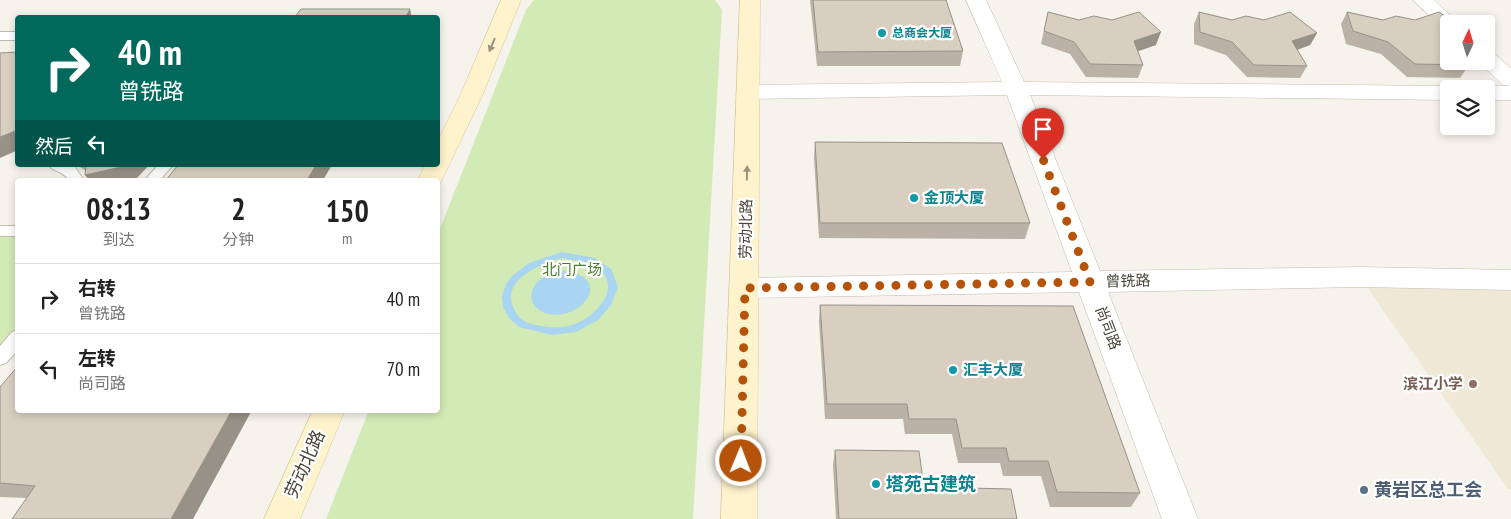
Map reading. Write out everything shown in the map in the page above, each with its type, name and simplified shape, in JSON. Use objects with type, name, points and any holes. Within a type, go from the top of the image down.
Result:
[{"type":"main road","points":[[440,160],[471,96],[511,0]]},
{"type":"main road","name":"劳动北路","points":[[739,519],[750,0]]},
{"type":"main road","name":"劳动北路","points":[[282,519],[328,413]]},
{"type":"street","name":"尚司路","points":[[976,0],[1016,88],[1180,519]]},
{"type":"street","points":[[1423,0],[1440,16]]},
{"type":"street","points":[[1495,65],[1511,80]]},
{"type":"street","points":[[749,92],[1016,88],[1440,93]]},
{"type":"street","points":[[1495,93],[1511,93]]},
{"type":"street","name":"曾铣路","points":[[745,288],[1360,277],[1511,280]]},
{"type":"lane","points":[[0,36],[15,36]]},
{"type":"lane","points":[[62,167],[69,169],[76,178]]},
{"type":"lane","points":[[154,178],[164,167]]},
{"type":"lane","points":[[0,231],[15,231]]},
{"type":"lane","points":[[0,358],[15,340]]},
{"type":"shaded area","name":"滨江小学","points":[[1360,277],[1511,280],[1511,489],[1508,489]]},
{"type":"green space","name":"北门广场","points":[[534,0],[715,0],[722,10],[693,519],[326,519],[368,413],[440,413],[440,229],[526,10]]},
{"type":"green space","points":[[0,231],[15,231],[15,339],[0,358]]},
{"type":"water","points":[[568,271],[582,276],[589,283],[590,292],[586,300],[579,307],[557,315],[545,313],[538,309],[532,299],[537,282],[549,274]]},
{"type":"building","name":"总商会大厦","points":[[813,0],[946,0],[963,51],[818,52]]},
{"type":"building","points":[[301,9],[410,9],[407,15],[296,15]]},
{"type":"building","points":[[1048,12],[1079,20],[1094,16],[1112,20],[1139,12],[1161,32],[1134,41],[1143,65],[1090,64],[1074,42],[1044,31]]},
{"type":"building","points":[[1199,12],[1232,20],[1246,16],[1264,20],[1290,12],[1317,33],[1292,41],[1307,66],[1254,65],[1232,42],[1200,32]]},
{"type":"building","points":[[1347,12],[1383,20],[1396,16],[1415,20],[1439,12],[1444,15],[1440,15],[1440,64],[1415,64],[1388,42],[1353,31]]},
{"type":"building","points":[[15,52],[15,131],[0,137],[0,53]]},
{"type":"building","name":"金顶大厦","points":[[815,142],[1002,143],[1030,223],[820,223]]},
{"type":"building","points":[[86,167],[121,167],[85,175]]},
{"type":"building","points":[[176,167],[315,167],[308,178],[168,178]]},
{"type":"building","name":"汇丰大厦","points":[[820,305],[1073,306],[1140,493],[1057,492],[1048,461],[1009,461],[1006,448],[962,448],[956,419],[909,419],[907,404],[827,404]]},
{"type":"building","points":[[15,370],[15,413],[230,413],[171,519],[12,519],[35,486],[0,483],[0,387]]},
{"type":"building","name":"塔苑古建筑","points":[[835,450],[919,451],[924,487],[1011,489],[1017,519],[839,519]]},
{"type":"waterway","points":[[562,255],[592,260],[608,272],[613,287],[608,303],[595,318],[576,328],[552,332],[522,325],[508,307],[507,296],[509,286],[515,278],[532,265],[562,255]]},
{"type":"place","name":"总商会大厦","points":[[882,33]]},
{"type":"place","name":"金顶大厦","points":[[914,198]]},
{"type":"place","name":"汇丰大厦","points":[[953,370]]},
{"type":"place","name":"滨江小学","points":[[1473,384]]},
{"type":"place","name":"塔苑古建筑","points":[[876,484]]},
{"type":"place","name":"黄岩区总工会","points":[[1364,490]]},
{"type":"route","points":[[741,461],[745,288],[1090,282],[1043,159]]}]
